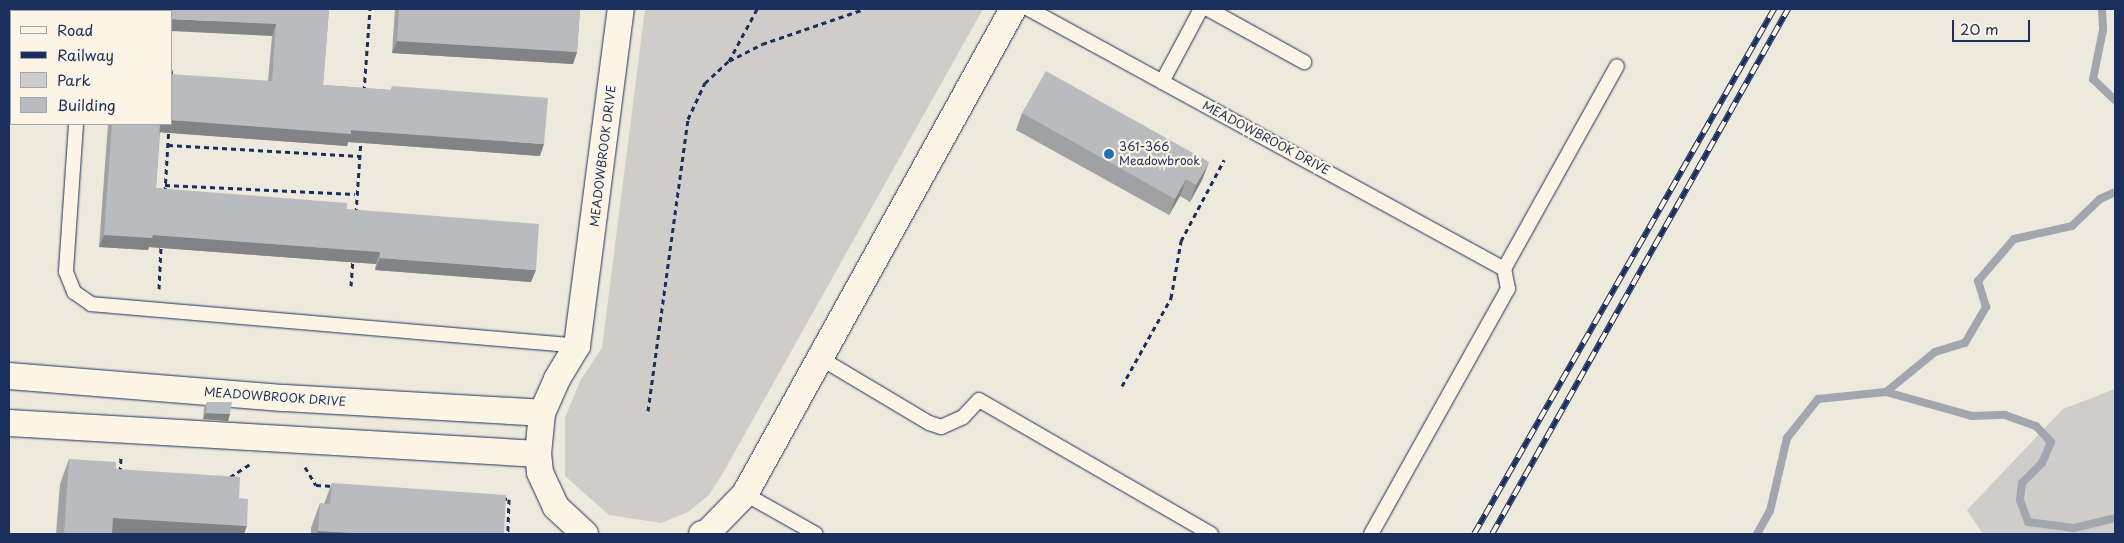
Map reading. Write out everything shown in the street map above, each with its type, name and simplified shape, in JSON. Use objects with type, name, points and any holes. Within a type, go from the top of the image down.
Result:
[{"type":"street","name":"MEADOWBROOK DRIVE","points":[[585,534],[556,507],[540,472],[538,454],[542,413],[557,379],[577,346],[621,9]]},
{"type":"street","points":[[702,534],[707,533],[745,494],[1013,9]]},
{"type":"street","name":"MEADOWBROOK DRIVE","points":[[9,376],[285,398],[542,413]]},
{"type":"street","points":[[9,423],[538,454]]},
{"type":"lane","name":"MEADOWBROOK DRIVE","points":[[1029,9],[1504,269]]},
{"type":"lane","points":[[1162,82],[1201,9]]},
{"type":"lane","points":[[1208,9],[1304,62]]},
{"type":"lane","points":[[1371,534],[1508,289],[1504,269],[1617,66]]},
{"type":"lane","points":[[76,125],[66,272],[74,292],[91,304],[577,346]]},
{"type":"lane","points":[[820,358],[929,422],[941,427],[963,417],[979,400],[1211,534]]},
{"type":"lane","points":[[745,494],[816,534]]},
{"type":"path","points":[[364,97],[370,9]]},
{"type":"path","points":[[729,61],[757,9]]},
{"type":"path","points":[[648,411],[688,119],[705,83],[729,61],[762,44],[864,9]]},
{"type":"path","points":[[165,195],[169,125]]},
{"type":"path","points":[[356,221],[361,136]]},
{"type":"path","points":[[168,145],[360,156]]},
{"type":"path","points":[[1122,386],[1172,298],[1181,241],[1224,160]]},
{"type":"path","points":[[165,185],[355,194]]},
{"type":"path","points":[[158,310],[161,244]]},
{"type":"path","points":[[351,286],[353,258]]},
{"type":"path","points":[[120,480],[122,452]]},
{"type":"path","points":[[223,477],[233,477],[252,463]]},
{"type":"path","points":[[303,465],[316,485],[336,486]]},
{"type":"path","points":[[120,471],[130,472]]},
{"type":"path","points":[[499,498],[509,499],[508,534]]},
{"type":"green space","points":[[645,9],[983,9],[723,473],[709,495],[688,512],[661,523],[609,515],[565,476],[565,418],[580,381],[602,348]]},
{"type":"green space","points":[[2115,389],[2115,534],[1983,534],[1967,510],[2063,409]]},
{"type":"building","points":[[329,9],[323,85],[392,90],[392,86],[548,98],[544,144],[351,130],[351,134],[172,120],[172,74],[272,81],[276,24],[172,19],[172,10],[121,10]]},
{"type":"building","points":[[399,9],[580,9],[577,52],[397,41]]},
{"type":"building","name":"361-366 Meadowbrook","points":[[1046,71],[1209,162],[1196,185],[1186,179],[1175,199],[1022,113]]},
{"type":"building","points":[[112,125],[160,125],[156,188],[347,203],[347,209],[539,224],[536,270],[380,258],[380,252],[153,235],[152,238],[104,235]]},
{"type":"building","points":[[207,402],[232,402],[230,414],[206,413]]},
{"type":"building","points":[[69,459],[116,462],[116,469],[240,477],[239,498],[248,499],[247,526],[113,518],[112,534],[64,534]]},
{"type":"building","points":[[332,483],[506,495],[504,534],[373,534],[318,531],[320,503],[330,504]]},
{"type":"waterway","points":[[2102,9],[2103,30],[2093,79],[2115,100]]},
{"type":"waterway","points":[[1886,392],[1935,352],[1965,343],[1986,307],[1978,281],[2014,239],[2072,226],[2100,199],[2115,192]]},
{"type":"waterway","points":[[1757,534],[1770,511],[1787,438],[1818,399],[1886,392],[1972,416],[2005,415],[2036,426],[2051,442],[2042,463],[2022,483],[2020,500],[2028,522],[2074,528],[2115,518]]},
{"type":"railway","points":[[1474,534],[1774,9]]},
{"type":"railway","points":[[1492,534],[1788,9]]},
{"type":"place","name":"361-366 Meadowbrook","points":[[1109,154]]}]
